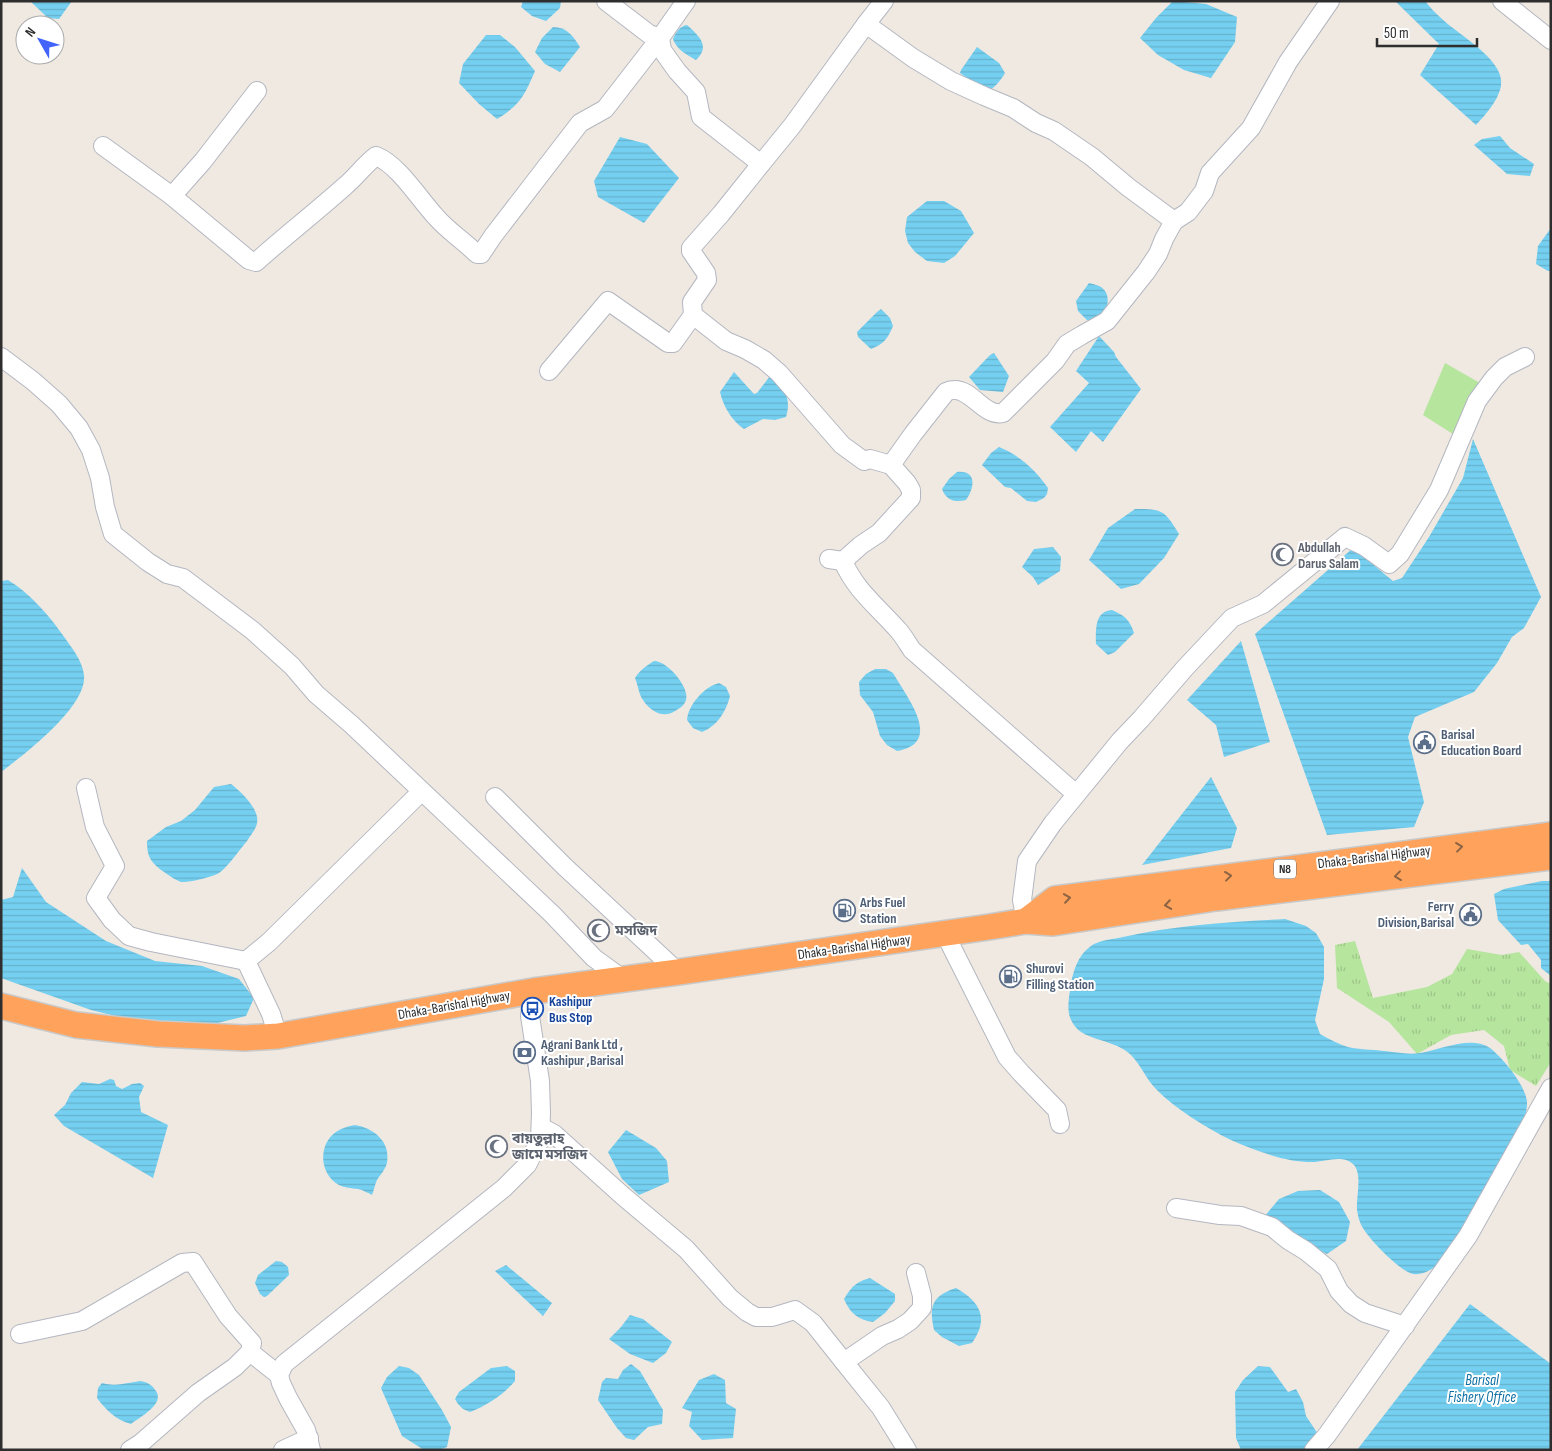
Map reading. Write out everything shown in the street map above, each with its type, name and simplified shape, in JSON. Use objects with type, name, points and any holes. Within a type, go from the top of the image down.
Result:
[{"type":"highway","name":"Dhaka-Barishal Highway","points":[[1026,921],[1055,899],[1551,835]]},
{"type":"highway","name":"Dhaka-Barishal Highway","points":[[1,1006],[76,1025],[158,1034],[245,1038],[275,1025],[678,972],[1026,921],[1053,923],[1216,898],[1551,857]]},
{"type":"street","points":[[606,1],[650,34],[660,38]]},
{"type":"street","points":[[103,146],[172,196],[249,260],[256,262],[283,237],[348,184],[376,156],[383,159],[409,184],[437,218],[477,254],[481,254],[580,123],[605,109],[686,1]]},
{"type":"street","points":[[549,371],[608,301],[668,343],[673,343],[693,315],[692,302],[707,280],[707,276],[690,250],[792,126],[884,1]]},
{"type":"street","points":[[892,465],[912,434],[946,392],[954,390],[962,392],[993,413],[1004,413],[1055,361],[1067,344],[1082,334],[1107,322],[1146,272],[1174,221],[1188,212],[1204,191],[1210,173],[1251,128],[1288,62],[1330,1]]},
{"type":"street","points":[[1502,1],[1551,40]]},
{"type":"street","points":[[866,24],[913,58],[951,81],[1012,108],[1036,123],[1054,131],[1092,157],[1174,221]]},
{"type":"street","points":[[660,38],[662,50],[677,71],[696,92],[701,117],[761,164]]},
{"type":"street","points":[[172,196],[208,154],[257,91]]},
{"type":"street","points":[[693,315],[726,341],[764,360],[779,374],[842,445],[864,461],[870,458],[892,465],[907,483],[911,490],[911,498],[879,533],[836,560],[861,591],[900,633],[912,650],[1076,794]]},
{"type":"street","points":[[1,356],[59,404],[79,428],[91,450],[100,478],[105,507],[113,534],[148,562],[167,574],[183,578],[252,630],[292,666],[316,694],[372,744],[552,914],[594,958],[623,979]]},
{"type":"street","points":[[1026,921],[1022,900],[1027,861],[1076,794],[1184,668],[1232,618],[1264,604],[1345,537],[1364,546],[1389,564],[1400,554],[1439,490],[1477,401],[1505,367],[1524,357]]},
{"type":"street","points":[[86,788],[95,827],[115,866],[96,898],[112,920],[129,936],[246,961]]},
{"type":"street","points":[[246,961],[269,942],[421,792]]},
{"type":"street","points":[[495,797],[565,867],[678,972]]},
{"type":"street","points":[[945,934],[1007,1057],[1056,1110],[1060,1124]]},
{"type":"street","points":[[246,961],[275,1025]]},
{"type":"street","points":[[283,1450],[310,1444],[306,1430],[281,1383],[279,1374],[284,1364],[446,1236],[517,1176],[527,1165],[534,1153],[540,1140],[541,1127],[540,1081],[530,1016],[533,991]]},
{"type":"street","points":[[1314,1450],[1327,1436],[1468,1236],[1551,1088]]},
{"type":"street","points":[[541,1127],[554,1134],[622,1196],[686,1249],[730,1298],[747,1312],[756,1317],[772,1316],[795,1310],[813,1323],[881,1408],[907,1450]]},
{"type":"street","points":[[1176,1208],[1220,1215],[1241,1216],[1272,1227],[1328,1269],[1339,1291],[1351,1304],[1365,1314],[1405,1326]]},
{"type":"street","points":[[20,1334],[82,1321],[182,1263],[193,1262],[228,1316],[252,1343],[250,1352],[235,1367],[198,1393],[141,1443],[130,1450]]},
{"type":"street","points":[[844,1362],[882,1336],[904,1325],[922,1308],[922,1296],[916,1273]]},
{"type":"street","points":[[250,1352],[279,1374]]},
{"type":"green space","points":[[1445,363],[1480,383],[1456,436],[1423,415]]},
{"type":"green space","points":[[1355,941],[1373,998],[1427,987],[1452,974],[1467,949],[1502,955],[1519,952],[1545,981],[1551,984],[1551,1062],[1536,1086],[1510,1070],[1504,1046],[1484,1030],[1451,1035],[1417,1054],[1389,1022],[1337,988],[1335,945]]},
{"type":"water","points":[[30,1],[72,1],[62,15],[45,15]]},
{"type":"water","points":[[523,1],[561,1],[560,8],[546,21],[532,16],[521,7]]},
{"type":"water","points":[[1173,1],[1206,4],[1237,17],[1235,42],[1211,78],[1184,70],[1158,55],[1140,38]]},
{"type":"water","points":[[1397,1],[1425,1],[1448,24],[1479,48],[1496,67],[1501,76],[1499,92],[1491,107],[1476,125],[1420,75],[1439,44]]},
{"type":"water","points":[[687,25],[702,41],[703,50],[696,60],[679,49],[674,43],[675,34]]},
{"type":"water","points":[[553,27],[566,30],[580,47],[560,72],[545,64],[535,52],[542,38]]},
{"type":"water","points":[[486,35],[500,35],[515,47],[535,71],[521,99],[512,109],[497,119],[459,83],[463,64]]},
{"type":"water","points":[[977,47],[999,63],[1005,73],[992,89],[986,92],[960,73]]},
{"type":"water","points":[[1500,136],[1510,148],[1534,164],[1530,176],[1507,174],[1474,145],[1482,139]]},
{"type":"water","points":[[620,137],[647,144],[679,178],[644,223],[598,197],[594,181]]},
{"type":"water","points":[[927,201],[944,201],[961,211],[974,233],[955,256],[944,263],[927,261],[915,252],[908,243],[905,231],[907,217]]},
{"type":"water","points":[[1551,228],[1551,271],[1548,271],[1536,264],[1538,246]]},
{"type":"water","points":[[1089,283],[1101,287],[1105,291],[1108,300],[1106,309],[1099,317],[1087,320],[1078,311],[1076,301]]},
{"type":"water","points":[[881,309],[890,318],[893,326],[885,340],[871,349],[858,337],[857,332]]},
{"type":"water","points":[[1099,336],[1114,352],[1141,389],[1103,442],[1091,431],[1076,452],[1050,427],[1089,383],[1076,371]]},
{"type":"water","points":[[994,353],[1009,376],[1003,392],[980,390],[969,377]]},
{"type":"water","points":[[734,372],[754,394],[757,393],[770,376],[786,394],[788,410],[786,417],[775,420],[763,419],[744,429],[740,426],[723,403],[720,392]]},
{"type":"water","points":[[1473,439],[1541,597],[1524,628],[1512,637],[1497,663],[1474,692],[1415,717],[1408,737],[1424,802],[1414,827],[1327,835],[1255,634],[1353,548],[1393,581],[1402,578],[1429,537],[1463,478]]},
{"type":"water","points":[[999,447],[1020,459],[1038,475],[1048,488],[1044,498],[1036,502],[1027,501],[1011,488],[1005,487],[982,465],[991,453]]},
{"type":"water","points":[[957,472],[964,472],[971,477],[971,491],[966,500],[951,500],[942,489]]},
{"type":"water","points":[[1135,509],[1162,512],[1179,534],[1164,558],[1139,584],[1121,589],[1089,560],[1108,528]]},
{"type":"water","points":[[1053,547],[1061,557],[1060,571],[1038,585],[1033,577],[1022,567],[1034,549]]},
{"type":"water","points":[[8,580],[38,604],[51,619],[76,653],[84,675],[83,687],[66,715],[53,729],[1,772],[1,581]]},
{"type":"water","points":[[1112,610],[1126,618],[1134,633],[1115,652],[1108,655],[1096,644],[1096,628],[1102,614]]},
{"type":"water","points":[[1241,641],[1270,742],[1224,757],[1216,725],[1187,700]]},
{"type":"water","points":[[654,661],[660,662],[671,670],[685,689],[686,700],[684,704],[670,713],[657,713],[646,704],[635,678],[643,668]]},
{"type":"water","points":[[875,669],[886,669],[893,673],[913,706],[920,729],[918,739],[911,746],[897,751],[887,745],[880,736],[873,712],[860,695],[859,682],[866,674]]},
{"type":"water","points":[[719,683],[726,687],[730,696],[726,708],[712,726],[702,732],[693,728],[687,720],[690,708],[708,688]]},
{"type":"water","points":[[1211,777],[1237,828],[1231,848],[1142,865]]},
{"type":"water","points":[[231,784],[250,803],[256,812],[257,820],[253,832],[226,867],[219,873],[206,878],[181,882],[154,864],[150,858],[147,841],[166,827],[181,821],[195,810],[214,787]]},
{"type":"water","points":[[22,868],[46,902],[106,941],[155,961],[202,966],[239,979],[254,998],[246,1016],[201,1027],[132,1020],[91,1010],[1,978],[1,900],[13,897]]},
{"type":"water","points":[[1542,881],[1551,881],[1551,976],[1541,968],[1541,960],[1528,944],[1521,945],[1498,920],[1494,894],[1504,889]]},
{"type":"water","points":[[1285,919],[1306,926],[1316,933],[1324,947],[1324,979],[1315,1020],[1320,1034],[1348,1047],[1406,1054],[1420,1053],[1455,1044],[1482,1044],[1490,1048],[1501,1058],[1526,1095],[1527,1102],[1521,1130],[1494,1179],[1449,1252],[1439,1264],[1420,1274],[1410,1273],[1397,1265],[1363,1228],[1357,1210],[1358,1173],[1349,1161],[1339,1159],[1302,1162],[1271,1155],[1231,1140],[1192,1118],[1163,1096],[1152,1085],[1131,1055],[1117,1046],[1085,1034],[1074,1025],[1069,1016],[1068,1005],[1074,972],[1081,956],[1094,944],[1143,933],[1183,927]]},
{"type":"water","points":[[110,1079],[114,1080],[116,1086],[122,1089],[132,1084],[140,1083],[144,1086],[139,1097],[141,1112],[168,1125],[153,1178],[64,1126],[54,1115],[65,1105],[71,1093],[82,1082],[99,1084]]},
{"type":"water","points":[[355,1125],[368,1129],[379,1137],[388,1155],[387,1163],[377,1180],[372,1195],[360,1189],[339,1185],[332,1180],[323,1159],[326,1144],[330,1137],[341,1129]]},
{"type":"water","points":[[626,1130],[656,1148],[667,1161],[669,1182],[639,1195],[622,1179],[608,1152]]},
{"type":"water","points":[[1320,1190],[1339,1202],[1350,1222],[1346,1241],[1327,1254],[1296,1240],[1264,1217],[1279,1199],[1298,1191]]},
{"type":"water","points":[[276,1261],[282,1262],[288,1267],[289,1275],[264,1297],[260,1294],[255,1283],[258,1275]]},
{"type":"water","points":[[506,1265],[552,1303],[543,1316],[495,1271]]},
{"type":"water","points":[[870,1278],[895,1294],[895,1301],[885,1313],[873,1322],[863,1320],[855,1315],[844,1299],[855,1285]]},
{"type":"water","points":[[956,1288],[965,1293],[977,1305],[981,1319],[977,1334],[972,1343],[959,1346],[942,1337],[934,1330],[932,1315],[932,1309],[937,1299]]},
{"type":"water","name":"Barisal Fishery Office","points":[[1470,1304],[1551,1364],[1551,1450],[1357,1450]]},
{"type":"water","points":[[630,1315],[643,1319],[672,1342],[666,1353],[653,1363],[630,1354],[609,1339]]},
{"type":"water","points":[[631,1364],[640,1371],[663,1410],[662,1424],[648,1427],[634,1440],[626,1438],[617,1428],[598,1400],[602,1382],[606,1378],[618,1379],[623,1370]]},
{"type":"water","points":[[399,1366],[409,1368],[419,1375],[442,1410],[451,1427],[447,1447],[439,1450],[424,1450],[402,1436],[381,1388],[387,1377]]},
{"type":"water","points":[[507,1366],[515,1371],[515,1381],[500,1395],[489,1403],[470,1412],[458,1404],[455,1399],[459,1392],[491,1368]]},
{"type":"water","points":[[1258,1366],[1270,1367],[1288,1392],[1296,1389],[1303,1402],[1306,1416],[1320,1437],[1305,1448],[1305,1450],[1241,1450],[1236,1438],[1235,1392],[1243,1380]]},
{"type":"water","points":[[714,1374],[725,1380],[726,1403],[736,1409],[733,1438],[702,1440],[689,1426],[692,1412],[682,1408],[699,1380]]},
{"type":"water","points":[[140,1381],[148,1383],[153,1387],[158,1396],[157,1401],[150,1410],[131,1424],[112,1414],[97,1398],[98,1388],[102,1383],[116,1385]]},
{"type":"place","name":"Abdullah Darus Salam","points":[[1282,555]]},
{"type":"place","name":"Barisal Education Board","points":[[1425,742]]},
{"type":"place","name":"Arbs Fuel Station","points":[[844,910]]},
{"type":"place","name":"Ferry Division,Barisal","points":[[1470,914]]},
{"type":"place","name":"মসজিদ","points":[[599,930]]},
{"type":"place","name":"Shurovi Filling Station","points":[[1010,976]]},
{"type":"place","name":"Kashipur Bus Stop","points":[[533,1009]]},
{"type":"place","name":"Agrani Bank Ltd , Kashipur ,Barisal","points":[[525,1052]]},
{"type":"place","name":"বায়তুল্লাহ জামে মসজিদ","points":[[496,1146]]}]
